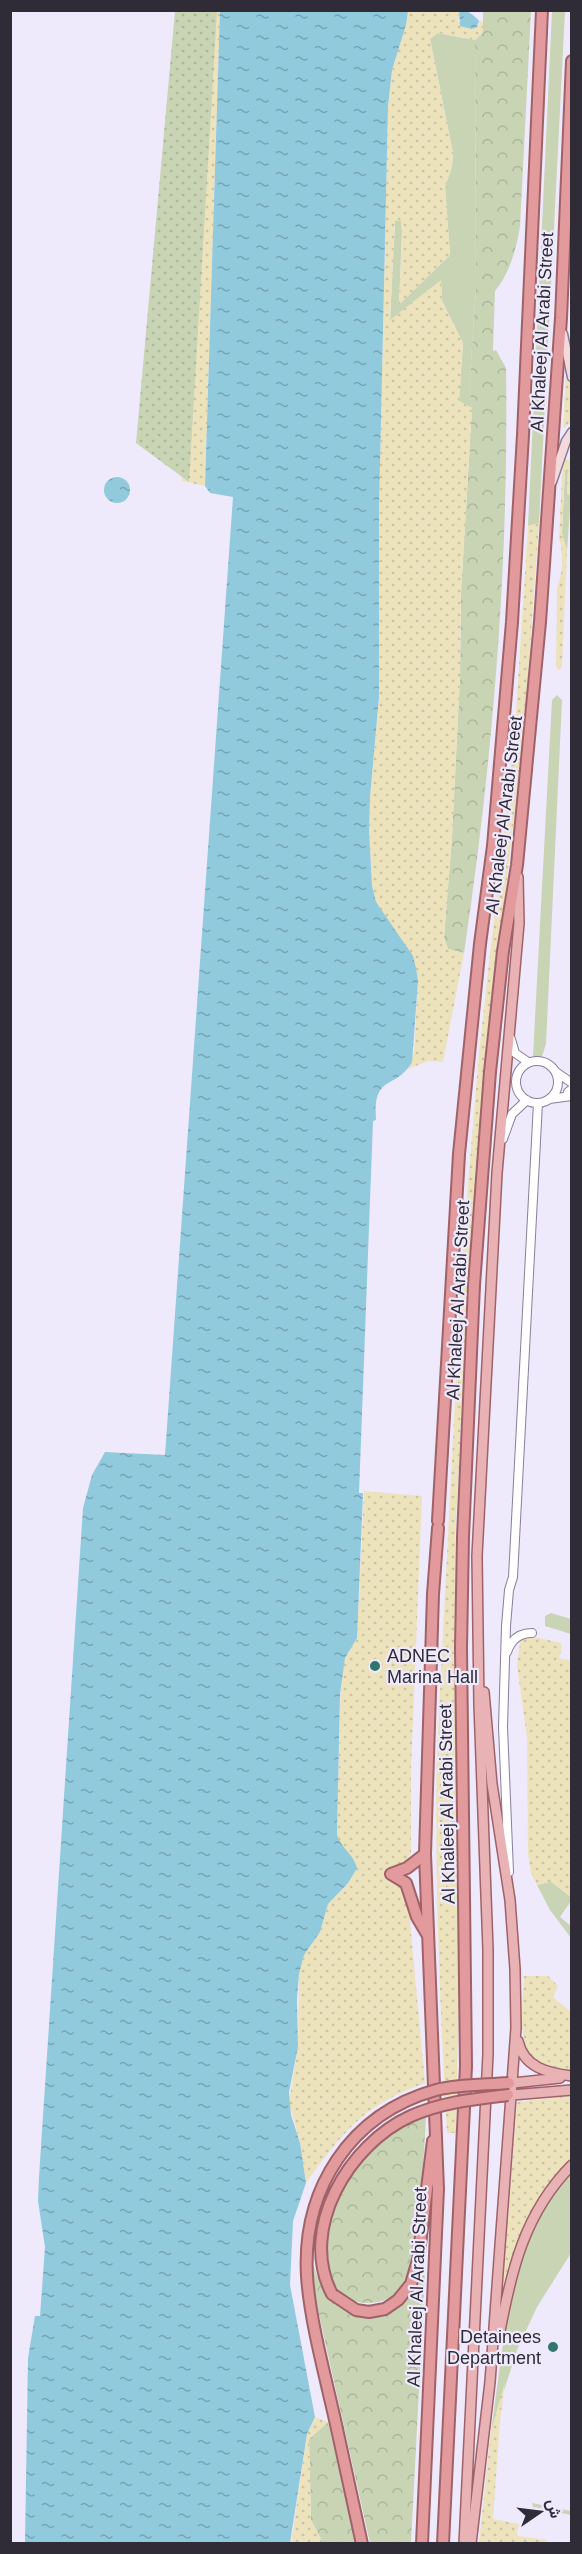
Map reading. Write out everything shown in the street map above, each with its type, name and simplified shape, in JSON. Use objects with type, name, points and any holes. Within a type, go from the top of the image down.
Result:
[{"type":"highway","name":"Al Khaleej Al Arabi Street","points":[[422,2544],[438,2189],[425,1854],[433,1594],[459,1154],[493,846],[512,622],[523,435],[542,10]]},
{"type":"highway","name":"Al Khaleej Al Arabi Street","points":[[443,2544],[466,2066],[461,1660],[463,1537],[475,1273],[484,1140],[503,951],[517,865],[540,633],[561,318],[572,61]]},
{"type":"highway","points":[[425,1854],[407,1868],[392,1874],[406,1883],[417,1917],[427,1934]]},
{"type":"highway","points":[[362,2544],[307,2278],[307,2250],[311,2218],[322,2187],[337,2157],[349,2142],[386,2112],[436,2090],[511,2083]]},
{"type":"highway","points":[[437,2123],[428,2172],[418,2260],[411,2284],[398,2300],[385,2309],[369,2312],[356,2310],[332,2294],[324,2279],[321,2264],[323,2231],[339,2186],[351,2165],[373,2141],[410,2117],[458,2101],[510,2095]]},
{"type":"main road","points":[[561,318],[568,367],[572,377]]},
{"type":"main road","points":[[548,494],[566,441],[572,432]]},
{"type":"main road","points":[[464,2544],[488,2054],[489,1950],[479,1704],[477,1556],[497,1173],[519,923],[517,865]]},
{"type":"main road","points":[[471,2544],[490,2382],[516,2028],[510,1900],[492,1784],[477,1556]]},
{"type":"main road","points":[[516,2028],[520,2048],[530,2062],[543,2071],[572,2076]]},
{"type":"main road","points":[[511,2083],[572,2076]]},
{"type":"main road","points":[[510,2095],[572,2090]]},
{"type":"main road","points":[[490,2382],[520,2244],[536,2211],[572,2165]]},
{"type":"street","points":[[510,1015],[513,1049],[518,1056],[528,1062],[546,1062],[572,1083]]},
{"type":"street","points":[[528,1062],[518,1071],[516,1084],[518,1091],[527,1100],[538,1103],[548,1099],[572,1096]]},
{"type":"street","points":[[548,1099],[556,1088],[555,1071]]},
{"type":"street","points":[[572,1089],[568,1092],[572,1096]]},
{"type":"street","points":[[497,1173],[508,1121],[527,1100]]},
{"type":"street","points":[[510,1900],[503,1760],[506,1653],[509,1590],[513,1577],[538,1103]]},
{"type":"street","points":[[506,1653],[510,1644],[518,1636],[532,1633]]},
{"type":"green space","points":[[175,11],[217,11],[189,482],[136,443]]},
{"type":"green space","points":[[483,11],[531,11],[520,226],[512,260],[495,291],[493,351],[496,350],[506,368],[502,588],[491,734],[464,953],[448,949],[444,938],[452,837],[460,677],[461,593],[472,408],[469,390],[476,289],[475,40],[483,32]]},
{"type":"green space","points":[[552,11],[565,11],[539,523],[528,526]]},
{"type":"green space","points":[[437,33],[475,40],[476,289],[469,390],[472,408],[459,401],[463,343],[442,301],[441,281],[390,321],[395,221],[401,221],[402,231],[399,304],[450,255],[445,186],[452,167],[453,153],[430,39]]},
{"type":"green space","points":[[565,470],[568,470],[567,494],[571,495],[567,551],[562,533]]},
{"type":"green space","points":[[557,695],[562,700],[546,1044],[542,1056],[536,1059],[533,1056],[552,700]]},
{"type":"green space","points":[[551,1613],[571,1619],[571,1634],[545,1626],[545,1616]]},
{"type":"green space","points":[[551,1881],[571,1897],[571,1901],[560,1917],[571,1926],[571,1938],[550,1910],[537,1885]]},
{"type":"green space","points":[[426,2113],[421,2185],[409,2275],[398,2292],[382,2301],[360,2303],[346,2298],[330,2275],[327,2260],[328,2228],[340,2189],[368,2150],[396,2130]]},
{"type":"green space","points":[[571,2171],[571,2253],[537,2307],[517,2350],[491,2431],[505,2328],[521,2258],[534,2225],[550,2196]]},
{"type":"green space","points":[[311,2258],[321,2285],[331,2300],[344,2310],[358,2314],[379,2313],[395,2308],[407,2299],[421,2275],[425,2276],[411,2543],[370,2543],[314,2292]]},
{"type":"green space","points":[[328,2422],[356,2543],[323,2543],[311,2520],[309,2439]]},
{"type":"green space","points":[[532,2503],[571,2511],[571,2515],[533,2507]]},
{"type":"sand","points":[[208,11],[220,11],[205,486],[182,481]]},
{"type":"sand","points":[[408,11],[459,11],[458,22],[479,25],[479,21],[483,22],[483,32],[475,40],[438,33],[430,39],[453,153],[452,167],[445,186],[450,255],[399,305],[402,231],[401,221],[395,221],[390,320],[441,280],[442,301],[463,343],[459,401],[472,408],[461,593],[460,677],[452,837],[444,938],[448,949],[464,953],[443,1062],[428,1061],[408,1069],[414,1051],[418,981],[412,956],[376,903],[372,886],[369,831],[379,697],[379,509],[388,106],[392,70]]},
{"type":"sand","points":[[566,371],[571,386],[572,421],[563,429]]},
{"type":"sand","points":[[566,451],[566,460],[569,460],[571,451],[571,495],[567,494],[568,471],[565,470],[562,533],[567,551],[562,666],[559,670],[556,668],[557,588],[562,563],[559,538],[563,456]]},
{"type":"sand","points":[[539,523],[524,730],[487,1053],[470,1244],[455,1541],[455,1750],[459,1990],[456,2133],[447,2133],[438,1942],[437,1750],[463,1243],[479,1053],[515,728],[528,526]]},
{"type":"sand","points":[[364,1491],[422,1496],[411,1770],[411,1853],[406,1862],[394,1867],[394,1873],[407,1889],[425,2083],[385,2101],[356,2122],[331,2149],[306,2183],[300,2143],[289,2102],[298,2047],[299,1974],[304,1955],[320,1932],[328,1904],[348,1883],[356,1863],[338,1841],[337,1834],[341,1676],[345,1658],[357,1638]]},
{"type":"sand","points":[[530,1636],[561,1643],[559,1658],[571,1661],[571,1897],[551,1882],[537,1885],[531,1873],[528,1855],[527,1738],[517,1665],[520,1643],[524,1637]]},
{"type":"sand","points":[[524,1976],[548,1976],[558,1986],[553,1997],[571,2012],[571,2070],[552,2069],[538,2063],[529,2053],[522,2025]]},
{"type":"sand","points":[[571,2096],[571,2165],[536,2211],[500,2329],[490,2382],[506,2241],[517,2102]]},
{"type":"sand","points":[[505,2382],[493,2519],[519,2524],[517,2536],[548,2540],[542,2543],[479,2543],[491,2431]]},
{"type":"sand","points":[[315,2417],[328,2422],[309,2439],[311,2520],[323,2543],[291,2544],[307,2434]]},
{"type":"water","points":[[220,11],[408,11],[392,70],[388,106],[379,509],[379,697],[369,831],[372,886],[376,902],[413,956],[418,981],[412,1062],[399,1077],[386,1084],[378,1095],[376,1120],[373,1121],[359,1493],[363,1493],[357,1638],[345,1658],[340,1694],[337,1834],[357,1868],[348,1883],[328,1904],[320,1932],[304,1955],[299,1974],[297,1999],[298,2047],[289,2092],[291,2115],[300,2143],[306,2183],[293,2221],[290,2285],[315,2417],[307,2434],[290,2543],[25,2543],[28,2358],[35,2316],[40,2316],[45,2247],[38,2201],[39,2177],[83,1508],[92,1475],[105,1452],[165,1455],[233,497],[210,493],[205,486]]},
{"type":"water","points":[[459,11],[474,16],[479,21],[477,27],[472,29],[460,26]]},
{"type":"water","points":[[117,477],[126,481],[130,490],[126,499],[117,503],[108,499],[104,490],[108,481]]},
{"type":"place","name":"ADNEC Marina Hall","points":[[375,1666]]},
{"type":"place","name":"Detainees Department","points":[[553,2347]]}]
